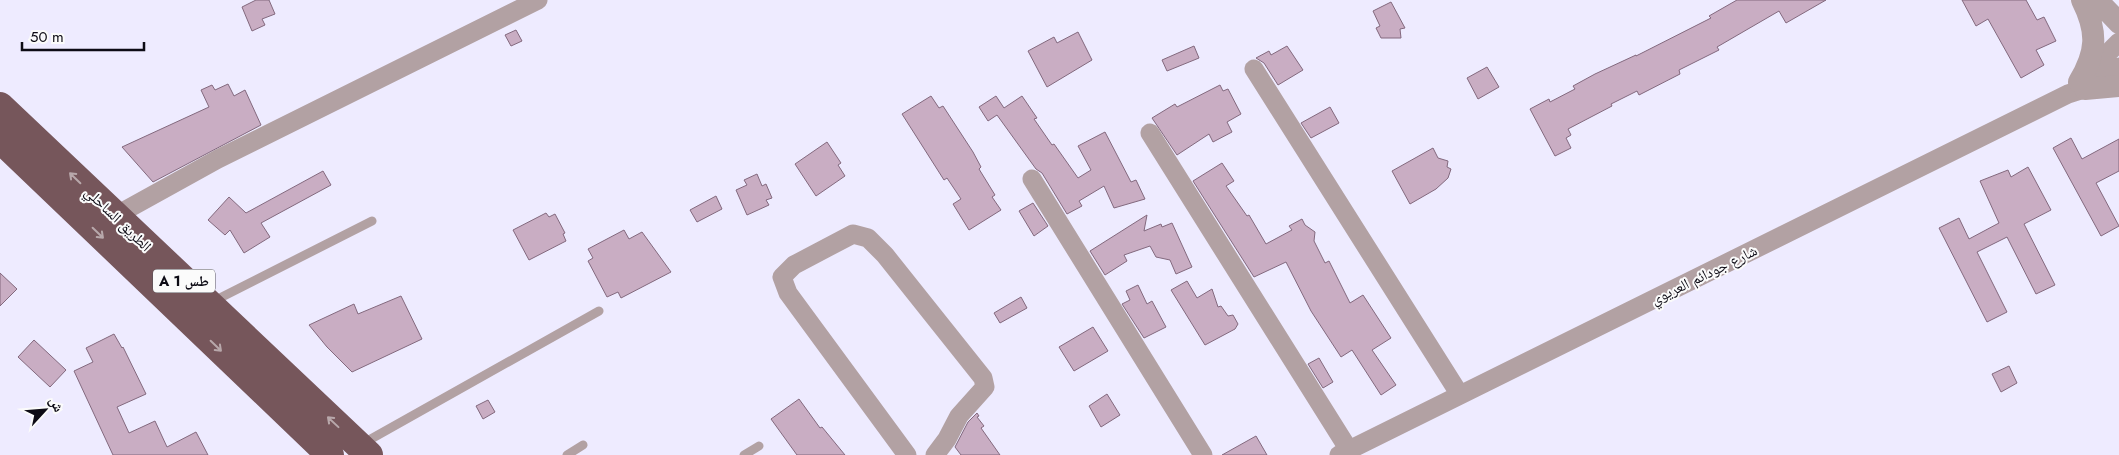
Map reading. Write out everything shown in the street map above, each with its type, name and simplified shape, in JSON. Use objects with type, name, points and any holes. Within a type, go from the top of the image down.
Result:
[{"type":"highway","name":"الطريق الساحلي","points":[[0,106],[364,450]]},
{"type":"highway","name":"الطريق الساحلي","points":[[0,139],[330,455]]},
{"type":"street","points":[[115,216],[218,159],[538,0]]},
{"type":"street","points":[[2077,89],[2095,44],[2089,13],[2082,0]]},
{"type":"street","points":[[2097,0],[2119,23]]},
{"type":"street","points":[[2077,89],[2119,42]]},
{"type":"street","points":[[2077,89],[2112,74],[2119,67]]},
{"type":"street","points":[[1254,68],[1460,395]]},
{"type":"street","points":[[2077,89],[2119,86]]},
{"type":"street","name":"شارع جودائم العريوي","points":[[1344,453],[2077,89]]},
{"type":"street","points":[[1150,133],[1344,453]]},
{"type":"street","points":[[1032,178],[1204,455]]},
{"type":"street","points":[[907,455],[788,293],[782,277],[794,265],[853,234],[868,238],[885,255],[983,378],[985,387],[959,416],[936,455]]},
{"type":"lane","points":[[208,304],[372,221]]},
{"type":"lane","points":[[364,450],[599,311]]},
{"type":"lane","points":[[567,455],[583,444]]},
{"type":"lane","points":[[744,455],[759,446]]},
{"type":"building","points":[[256,0],[269,0],[275,14],[262,19],[265,25],[252,31],[242,7]]},
{"type":"building","points":[[1737,0],[1826,0],[1786,23],[1779,11],[1717,47],[1719,50],[1679,70],[1680,74],[1639,95],[1637,91],[1611,104],[1612,106],[1568,129],[1571,135],[1566,138],[1571,148],[1555,156],[1530,109],[1549,99],[1550,102],[1575,89],[1573,86],[1595,74],[1636,56],[1711,18],[1709,16]]},
{"type":"building","points":[[1962,0],[2026,0],[2037,20],[2044,17],[2056,41],[2036,50],[2044,65],[2021,78],[1988,19],[1976,26]]},
{"type":"building","points":[[1391,2],[1405,28],[1400,29],[1401,38],[1381,38],[1376,28],[1380,26],[1373,11]]},
{"type":"building","points":[[516,30],[522,41],[511,46],[505,35]]},
{"type":"building","points":[[1078,32],[1092,60],[1047,87],[1028,51],[1054,37],[1057,43]]},
{"type":"building","points":[[1194,46],[1199,58],[1167,71],[1162,60]]},
{"type":"building","points":[[1287,46],[1303,70],[1278,85],[1264,63],[1256,58],[1269,51],[1271,55]]},
{"type":"building","points":[[1487,67],[1499,87],[1478,99],[1467,78]]},
{"type":"building","points":[[228,84],[234,96],[245,90],[261,125],[153,182],[122,147],[209,107],[201,90],[212,85],[215,90]]},
{"type":"building","points":[[1220,85],[1223,91],[1228,89],[1241,114],[1227,122],[1232,132],[1213,142],[1209,134],[1177,155],[1152,118],[1175,104],[1177,107]]},
{"type":"building","points":[[931,96],[939,108],[943,106],[973,152],[981,167],[979,169],[995,195],[992,197],[1001,210],[969,230],[953,204],[961,199],[947,178],[944,180],[902,114]]},
{"type":"building","points":[[996,96],[1004,108],[1022,96],[1037,118],[1034,119],[1078,178],[1091,170],[1078,146],[1105,132],[1131,182],[1136,180],[1145,199],[1114,208],[1104,186],[1079,201],[1082,206],[1067,214],[1042,173],[1036,169],[997,115],[988,121],[979,107]]},
{"type":"building","points":[[1330,107],[1339,123],[1311,138],[1301,123]]},
{"type":"building","points":[[2071,138],[2082,159],[2119,139],[2119,171],[2096,183],[2119,226],[2101,236],[2053,148]]},
{"type":"building","points":[[827,142],[841,163],[838,165],[845,176],[816,196],[795,164]]},
{"type":"building","points":[[1433,148],[1438,158],[1448,161],[1447,167],[1451,169],[1448,178],[1436,189],[1410,204],[1392,171]]},
{"type":"building","points":[[1222,163],[1234,181],[1226,186],[1247,216],[1249,215],[1266,244],[1292,230],[1289,226],[1302,219],[1305,225],[1315,232],[1314,241],[1325,263],[1329,261],[1350,303],[1363,295],[1391,338],[1372,350],[1396,385],[1381,395],[1352,350],[1341,357],[1311,311],[1286,262],[1254,277],[1193,181]]},
{"type":"building","points":[[2028,167],[2051,210],[2024,224],[2055,285],[2036,294],[2007,237],[1977,252],[2007,312],[1987,322],[1939,228],[1959,218],[1969,239],[1999,223],[1980,181],[2008,170],[2011,177]]},
{"type":"building","points":[[323,171],[331,185],[261,223],[270,237],[244,253],[230,230],[225,235],[208,220],[229,197],[246,213]]},
{"type":"building","points":[[757,174],[762,186],[766,184],[772,198],[766,200],[769,205],[747,215],[736,190],[747,185],[744,180]]},
{"type":"building","points":[[716,196],[722,209],[697,222],[690,210]]},
{"type":"building","points":[[1033,203],[1048,226],[1034,236],[1019,211]]},
{"type":"building","points":[[546,213],[549,217],[555,214],[565,233],[563,234],[566,241],[529,260],[513,230]]},
{"type":"building","points":[[1147,215],[1144,231],[1161,224],[1162,227],[1172,223],[1192,267],[1176,274],[1170,260],[1156,257],[1150,246],[1124,255],[1127,261],[1105,275],[1090,251]]},
{"type":"building","points":[[624,230],[629,239],[642,232],[671,272],[621,298],[618,292],[607,297],[588,261],[593,258],[588,249]]},
{"type":"building","points":[[0,273],[17,289],[0,306]]},
{"type":"building","points":[[1187,281],[1197,298],[1212,289],[1218,307],[1221,306],[1228,316],[1233,315],[1238,324],[1235,329],[1205,345],[1171,290]]},
{"type":"building","points":[[1138,285],[1147,304],[1152,301],[1166,327],[1144,338],[1122,304],[1130,300],[1126,291]]},
{"type":"building","points":[[401,296],[422,339],[352,372],[327,347],[309,325],[354,304],[358,314]]},
{"type":"building","points":[[1021,297],[1027,308],[1000,323],[994,313]]},
{"type":"building","points":[[1093,327],[1108,351],[1074,371],[1059,347]]},
{"type":"building","points":[[114,334],[123,347],[146,394],[117,407],[129,433],[155,421],[167,447],[196,432],[208,455],[113,455],[74,371],[93,362],[86,348]]},
{"type":"building","points":[[34,340],[66,370],[50,387],[18,357]]},
{"type":"building","points":[[1319,358],[1333,382],[1323,388],[1308,364]]},
{"type":"building","points":[[2009,366],[2017,383],[2001,392],[1992,374]]},
{"type":"building","points":[[1107,394],[1120,415],[1101,427],[1089,406]]},
{"type":"building","points":[[799,399],[820,428],[822,427],[845,455],[797,455],[771,419]]},
{"type":"building","points":[[488,400],[495,412],[483,419],[476,406]]},
{"type":"building","points":[[977,413],[979,416],[977,417],[984,426],[981,428],[1000,455],[961,455],[955,447],[968,422]]},
{"type":"building","points":[[1256,436],[1267,455],[1222,455]]}]
